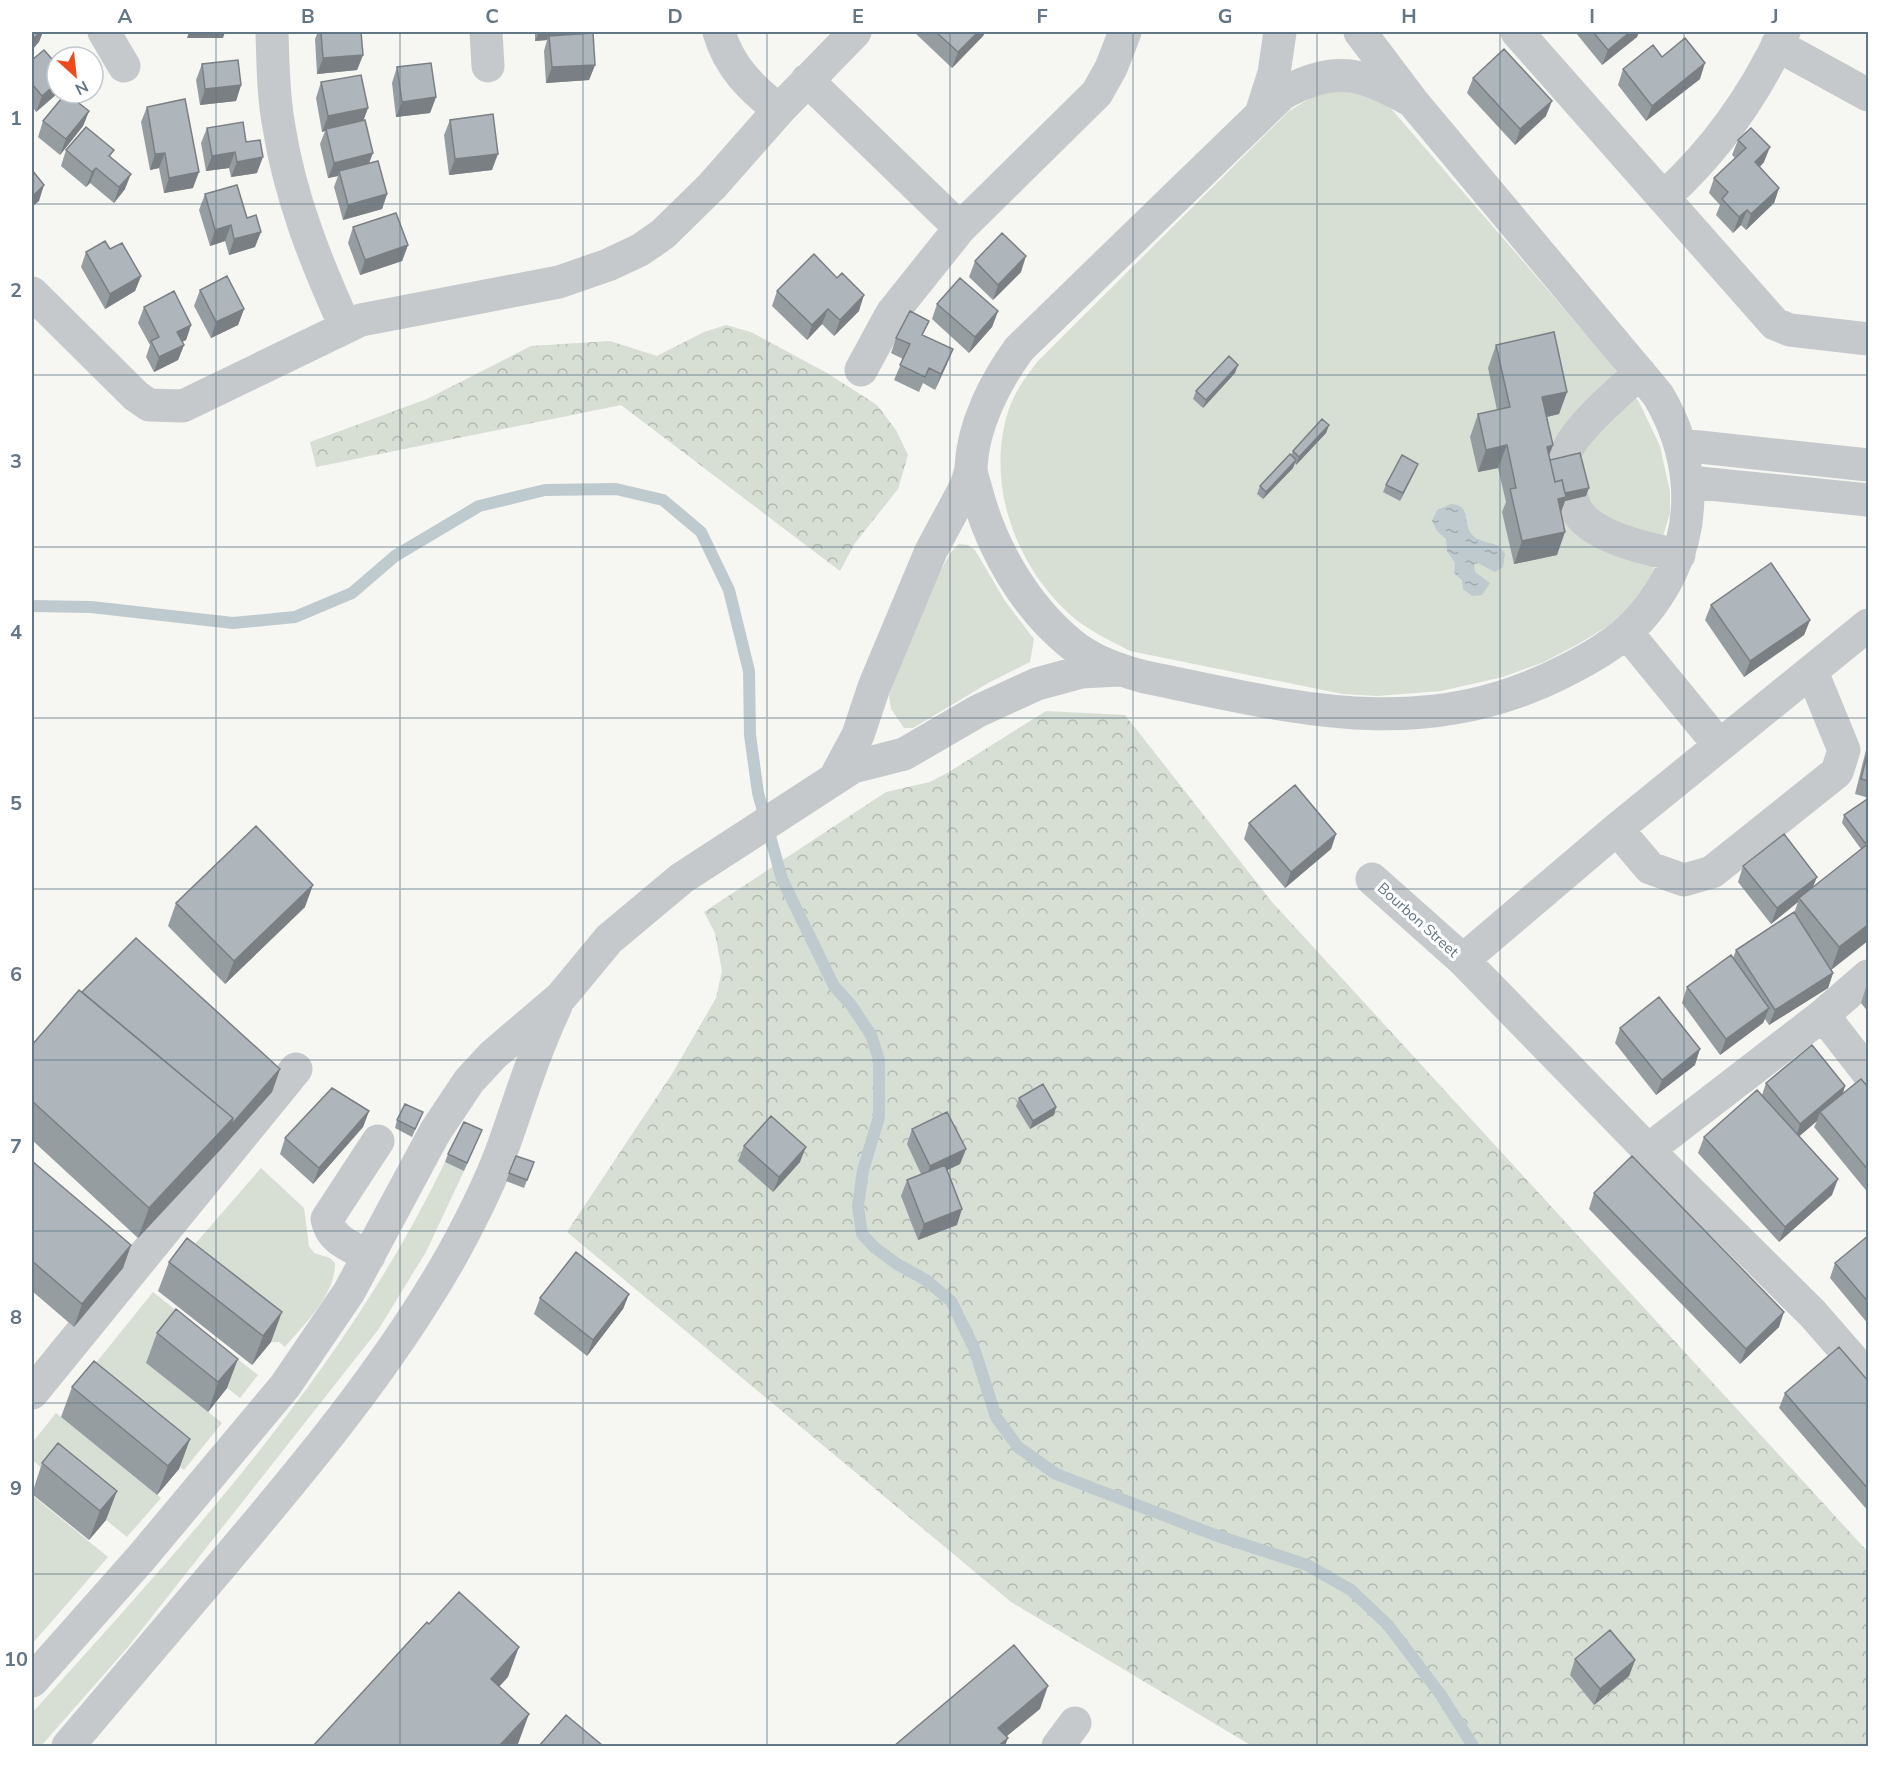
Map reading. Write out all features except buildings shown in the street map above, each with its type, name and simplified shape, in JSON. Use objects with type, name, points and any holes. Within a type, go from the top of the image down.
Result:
[{"type":"street","points":[[104,32],[124,66]]},
{"type":"street","points":[[272,32],[278,126],[291,183],[306,235],[345,326]]},
{"type":"street","points":[[486,32],[488,66]]},
{"type":"street","points":[[719,32],[733,67],[753,90],[779,110]]},
{"type":"street","points":[[32,293],[123,385],[149,405],[183,406],[361,320],[559,282],[608,265],[640,250],[663,234],[712,186],[779,110],[855,32]]},
{"type":"street","points":[[861,370],[892,314],[960,228],[1097,93],[1111,68],[1125,32]]},
{"type":"street","points":[[1262,111],[1274,73],[1280,32]]},
{"type":"street","points":[[32,1682],[141,1558],[285,1386],[325,1329],[369,1256],[435,1132],[455,1100],[493,1055],[561,997],[609,939],[682,878],[853,767],[904,754],[978,711],[1037,684],[1081,672],[1121,670],[1300,708],[1349,713],[1414,715],[1472,706],[1525,691],[1582,663],[1628,634],[1656,601],[1679,555],[1686,528],[1689,482],[1681,446],[1671,417],[1640,373],[1412,101],[1360,32]]},
{"type":"street","points":[[1517,32],[1665,196],[1775,324],[1790,330],[1869,339]]},
{"type":"street","points":[[1665,196],[1683,180],[1731,125],[1759,80],[1780,38],[1869,95]]},
{"type":"street","points":[[834,778],[858,735],[874,687],[931,551],[966,486],[982,418],[1003,371],[1019,349],[1282,94],[1300,84],[1335,74],[1358,76],[1378,82],[1412,101]]},
{"type":"street","points":[[807,80],[960,228]]},
{"type":"street","points":[[1640,373],[1573,441],[1564,458],[1564,464],[1577,511],[1591,525],[1622,540],[1679,555]]},
{"type":"street","points":[[1681,446],[1869,465]]},
{"type":"street","points":[[971,470],[992,538],[1037,610],[1071,644],[1121,670]]},
{"type":"street","points":[[1689,482],[1869,500]]},
{"type":"street","points":[[1463,960],[1617,829],[1869,625]]},
{"type":"street","points":[[1628,634],[1719,745]]},
{"type":"street","points":[[1617,829],[1650,868],[1684,879],[1712,872],[1838,772],[1844,750],[1812,672]]},
{"type":"street","name":"Bourbon Street","points":[[1372,879],[1463,960],[1648,1150],[1813,1314],[1869,1377]]},
{"type":"street","points":[[1648,1150],[1824,1015],[1869,976]]},
{"type":"street","points":[[68,1746],[290,1484],[348,1411],[413,1319],[451,1257],[482,1197],[508,1134],[529,1067],[561,997]]},
{"type":"street","points":[[1824,1015],[1869,1072]]},
{"type":"street","points":[[32,1393],[296,1069]]},
{"type":"street","points":[[369,1256],[334,1237],[329,1230],[327,1219],[378,1142]]},
{"type":"green space","points":[[1348,89],[1387,104],[1604,355],[1639,402],[1660,446],[1670,492],[1670,513],[1652,573],[1634,605],[1608,626],[1544,662],[1503,677],[1441,691],[1377,696],[1343,694],[1130,651],[1081,624],[1054,599],[1036,576],[1022,550],[1010,523],[1003,495],[1000,466],[1002,437],[1009,409],[1018,390],[1037,362],[1289,111],[1319,93]]},
{"type":"green space","points":[[726,325],[751,332],[827,373],[877,405],[896,430],[908,455],[898,489],[855,543],[840,571],[621,405],[316,467],[310,442],[427,399],[531,346],[610,341],[657,356],[704,332]]},
{"type":"green space","points":[[959,544],[968,545],[975,550],[1005,601],[1034,639],[1030,662],[990,682],[913,728],[904,728],[891,709],[889,695],[932,589],[951,552]]},
{"type":"green space","points":[[1046,711],[1125,715],[1272,902],[1868,1552],[1868,1746],[1252,1746],[1011,1602],[567,1232],[672,1074],[716,998],[722,971],[715,933],[704,912],[886,792],[930,782]]},
{"type":"green space","points":[[445,1162],[464,1171],[426,1252],[378,1330],[128,1647],[41,1746],[32,1746],[32,1713],[204,1519],[310,1384],[359,1313],[404,1239]]},
{"type":"green space","points":[[261,1168],[304,1208],[309,1246],[314,1253],[330,1258],[335,1263],[334,1275],[324,1298],[285,1347],[279,1342],[271,1342],[175,1267]]},
{"type":"green space","points":[[153,1292],[258,1375],[240,1398],[165,1339],[146,1363],[222,1423],[184,1470],[79,1384]]},
{"type":"green space","points":[[56,1413],[161,1498],[127,1537],[32,1460],[32,1443]]},
{"type":"green space","points":[[32,1495],[108,1557],[32,1644]]},
{"type":"water","points":[[1451,504],[1464,510],[1472,535],[1500,546],[1505,554],[1503,567],[1495,572],[1478,563],[1474,564],[1475,572],[1490,583],[1482,595],[1472,596],[1463,589],[1462,580],[1454,573],[1455,563],[1447,551],[1446,539],[1437,531],[1432,521],[1437,510]]},
{"type":"waterway","points":[[32,606],[91,607],[233,623],[295,617],[352,593],[395,556],[479,506],[545,490],[616,489],[663,500],[701,532],[729,590],[749,671],[750,735],[758,793],[782,879],[834,986],[851,1005],[871,1035],[879,1060],[879,1117],[863,1170],[858,1206],[862,1234],[874,1247],[897,1264],[926,1280],[951,1301],[974,1348],[996,1417],[1018,1447],[1056,1474],[1215,1535],[1307,1565],[1351,1590],[1388,1625],[1441,1695],[1473,1746]]}]
